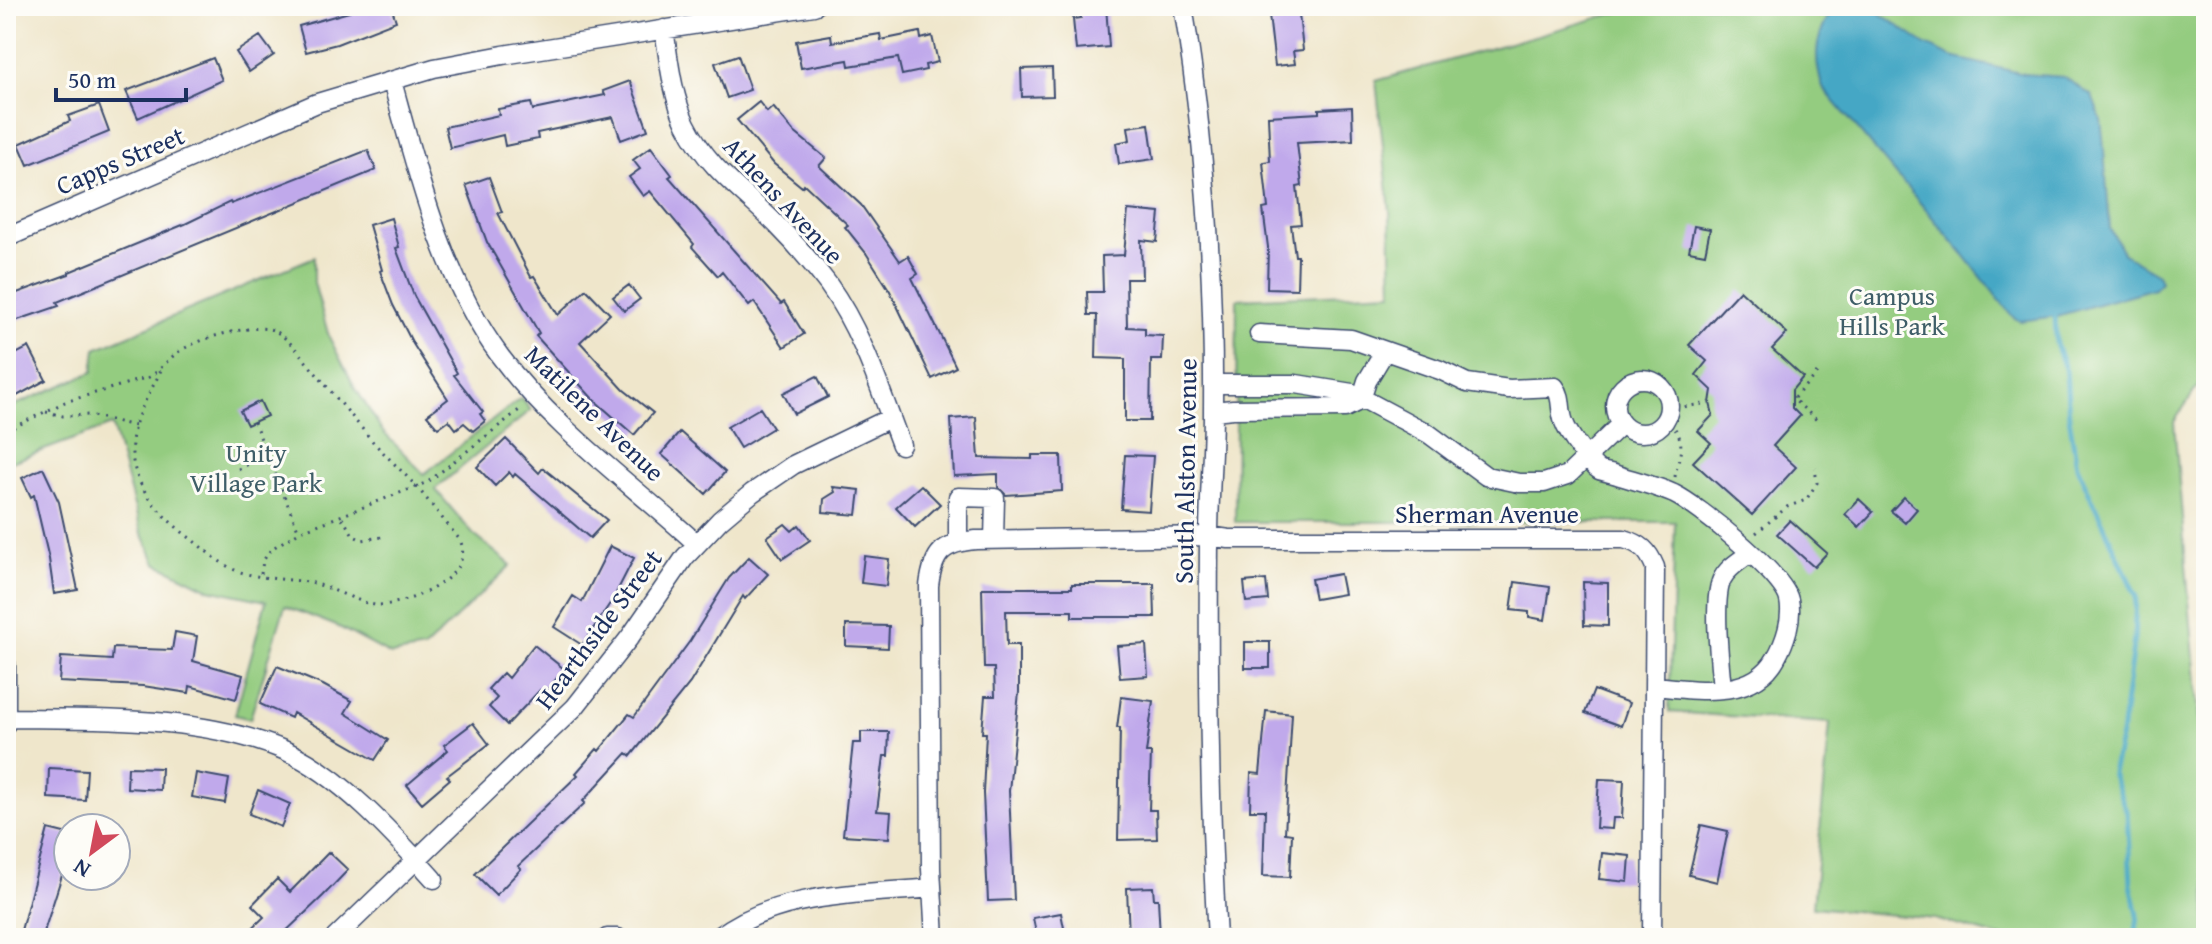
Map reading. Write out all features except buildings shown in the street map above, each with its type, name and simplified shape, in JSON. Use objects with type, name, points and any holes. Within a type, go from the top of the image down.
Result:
[{"type":"street","name":"Capps Street","points":[[6,238],[317,103],[434,68],[814,6]]},
{"type":"street","name":"South Alston Avenue","points":[[1183,6],[1197,111],[1207,229],[1213,384],[1209,536],[1211,801],[1217,938]]},
{"type":"street","name":"Athens Avenue","points":[[664,29],[672,81],[687,126],[716,169],[774,222],[827,284],[873,367],[901,445]]},
{"type":"street","name":"Matilene Avenue","points":[[392,81],[450,266],[488,339],[568,430],[697,544]]},
{"type":"street","points":[[1259,334],[1351,339],[1440,370],[1467,383],[1509,389],[1555,387],[1560,393],[1563,420],[1572,439],[1599,469],[1674,494],[1702,510],[1777,580],[1789,598],[1784,645],[1770,669],[1754,682],[1722,689],[1655,686]]},
{"type":"street","points":[[1213,411],[1345,408],[1361,400],[1367,381],[1385,351]]},
{"type":"street","points":[[1640,379],[1656,383],[1665,392],[1669,404],[1667,416],[1654,430],[1639,433],[1621,424],[1616,415],[1616,398],[1622,388],[1640,379]]},
{"type":"street","points":[[1213,384],[1296,384],[1340,390],[1429,434],[1486,476],[1519,483],[1544,483],[1568,475],[1621,424]]},
{"type":"street","name":"Hearthside Street","points":[[335,938],[575,707],[630,637],[685,557],[720,520],[793,465],[890,418]]},
{"type":"street","points":[[958,543],[958,497],[995,498],[994,540]]},
{"type":"street","name":"Sherman Avenue","points":[[932,888],[929,586],[931,568],[937,555],[950,545],[994,540],[1209,536],[1229,539],[1624,539],[1638,543],[1649,551],[1655,567],[1652,938]]},
{"type":"street","points":[[1722,689],[1718,619],[1720,582],[1746,550]]},
{"type":"street","points":[[6,663],[6,721],[159,723],[210,729],[286,751],[352,796],[434,879]]},
{"type":"street","points":[[717,938],[750,916],[780,905],[932,888],[935,938]]},
{"type":"street","points":[[607,938],[618,938]]},
{"type":"path","points":[[6,431],[65,402],[149,377],[161,370],[177,353],[197,342],[248,330],[269,329],[294,347],[460,540],[464,548],[458,567],[443,582],[423,593],[374,605],[316,584],[235,571],[166,520],[145,494],[134,464],[135,426],[161,370]]},
{"type":"path","points":[[1817,373],[1793,399],[1819,422]]},
{"type":"path","points":[[261,576],[263,561],[271,549],[299,532],[342,518],[428,482],[535,396]]},
{"type":"path","points":[[1669,404],[1677,407],[1710,403]]},
{"type":"path","points":[[46,412],[63,416],[89,415],[135,426]]},
{"type":"path","points":[[254,422],[299,532]]},
{"type":"path","points":[[238,469],[268,455]]},
{"type":"path","points":[[1746,550],[1787,507],[1806,500],[1817,483],[1815,468]]},
{"type":"path","points":[[342,518],[354,536],[362,540],[382,537]]},
{"type":"green space","name":"Campus Hills Park","points":[[1640,6],[2206,6],[2206,374],[2174,422],[2206,801],[2206,938],[2004,938],[1935,919],[1813,907],[1830,723],[1669,712],[1675,522],[1235,522],[1237,299],[1392,292],[1390,211],[1376,81]]},
{"type":"green space","name":"Unity Village Park","points":[[314,257],[314,283],[329,337],[354,386],[383,432],[424,474],[521,398],[531,410],[435,489],[473,534],[511,565],[424,649],[391,655],[339,627],[285,606],[250,719],[235,715],[266,601],[209,589],[156,563],[141,531],[112,425],[6,464],[6,409],[93,372],[96,349]]},
{"type":"water","points":[[1835,6],[1869,6],[1926,45],[1952,57],[2024,74],[2064,77],[2092,96],[2101,120],[2110,229],[2124,254],[2158,274],[2161,281],[2154,288],[2057,316],[2020,321],[2013,317],[1823,88],[1818,46]]},
{"type":"waterway","points":[[2055,312],[2056,344],[2066,371],[2077,466],[2136,596],[2134,639],[2121,735],[2112,773],[2127,813],[2131,885],[2138,915],[2135,938]]}]
